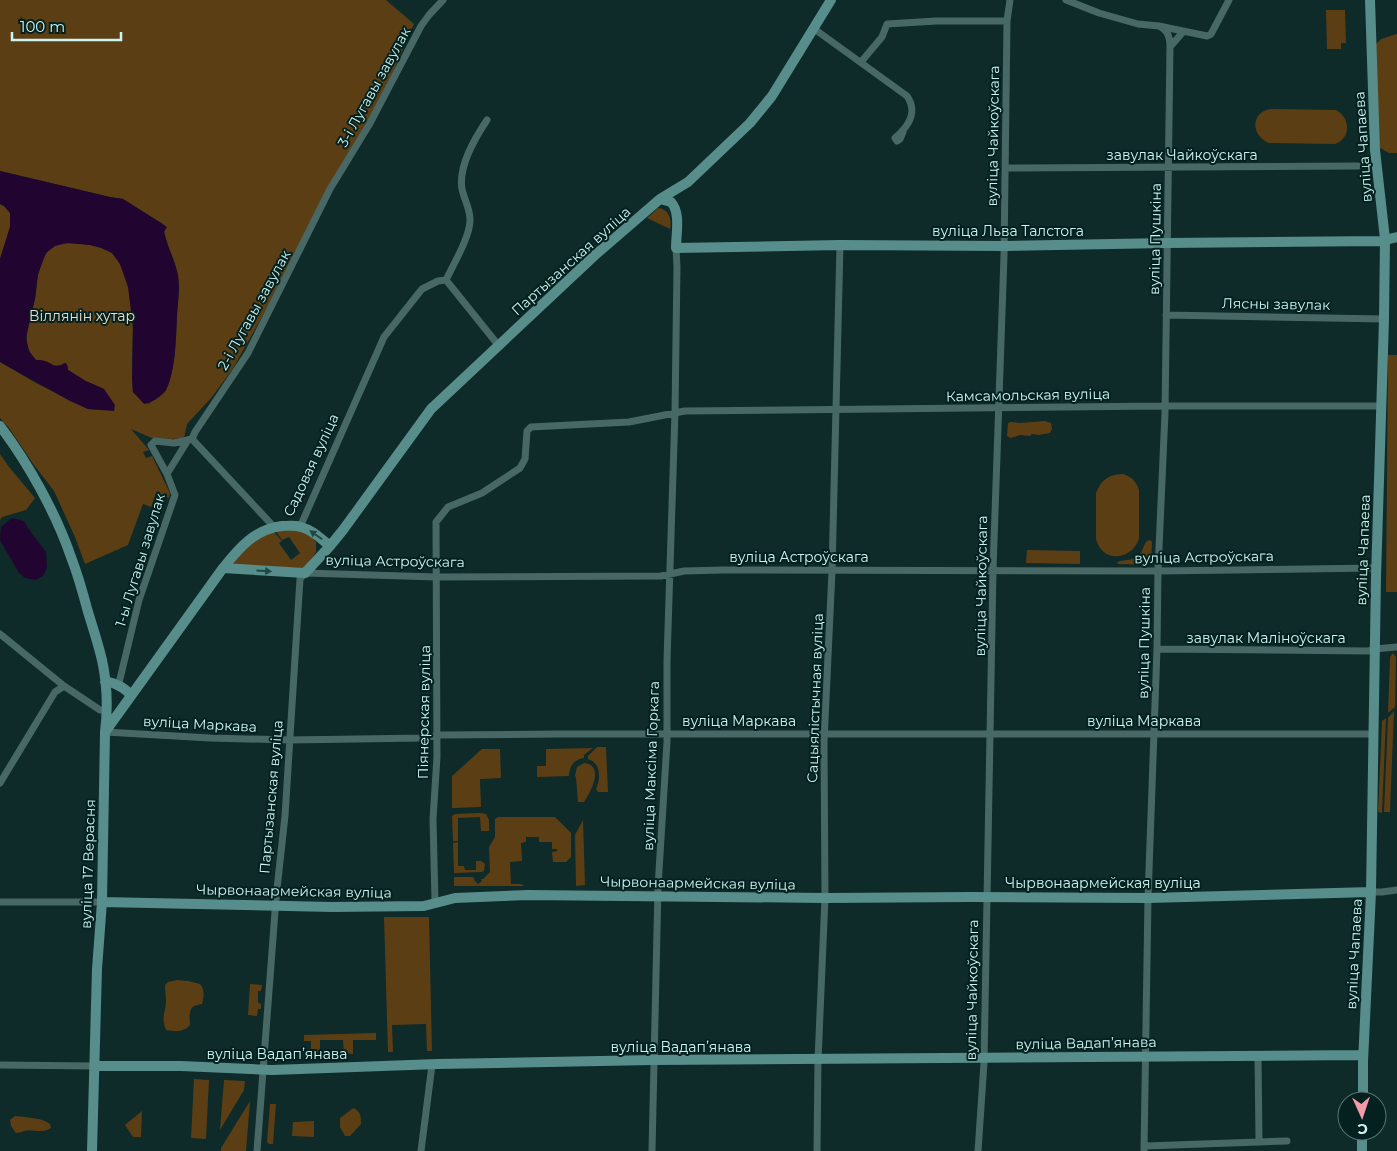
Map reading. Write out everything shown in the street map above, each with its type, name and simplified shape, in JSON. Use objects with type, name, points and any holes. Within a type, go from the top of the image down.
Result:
[{"type":"main road","name":"Партызанская вуліца","points":[[305,573],[343,530],[431,409],[594,256],[660,199],[688,182],[765,106],[831,0]]},
{"type":"main road","name":"вуліца Чапаева","points":[[1363,1091],[1371,892],[1374,649],[1384,319],[1384,240],[1375,150],[1370,0]]},
{"type":"main road","points":[[676,248],[680,193],[688,182]]},
{"type":"main road","points":[[660,199],[672,203],[677,216]]},
{"type":"main road","name":"вуліца Льва Талстога","points":[[676,248],[1381,241],[1397,237]]},
{"type":"main road","name":"вуліца 17 Верасня","points":[[0,426],[26,464],[66,543],[95,634],[105,682],[107,710],[102,902],[97,969],[92,1151]]},
{"type":"main road","name":"Садовая вуліца","points":[[105,732],[236,552],[251,538],[266,530],[274,527],[300,527]]},
{"type":"main road","points":[[300,527],[316,534],[330,546]]},
{"type":"main road","name":"вуліца Астроўскага","points":[[223,568],[305,573]]},
{"type":"main road","points":[[105,682],[112,682],[118,687],[126,689],[131,696]]},
{"type":"main road","name":"Чырвонаармейская вуліца","points":[[102,902],[275,906],[424,906],[455,898],[528,895],[824,898],[1148,898],[1371,892]]},
{"type":"main road","name":"вуліца Вадапʼянава","points":[[94,1066],[181,1066],[263,1070],[654,1060],[1363,1055]]},
{"type":"street","name":"3-і Лугавы завулак","points":[[330,189],[368,125],[421,26],[443,0]]},
{"type":"street","name":"вуліца Чайкоўскага","points":[[978,1151],[984,1058],[993,570],[1006,168],[1007,20],[1010,0]]},
{"type":"street","points":[[1066,0],[1099,13],[1138,24],[1159,26],[1207,36],[1211,34],[1228,0]]},
{"type":"street","points":[[861,62],[882,37],[887,24],[1007,20]]},
{"type":"street","points":[[1159,26],[1168,34],[1170,46]]},
{"type":"street","points":[[813,28],[904,92],[910,99],[913,109],[910,122],[903,132]]},
{"type":"street","points":[[1170,46],[1184,32]]},
{"type":"street","name":"вуліца Пушкіна","points":[[1144,1148],[1148,898],[1165,406],[1170,46]]},
{"type":"street","points":[[487,120],[476,136],[464,165],[461,186],[471,220],[466,236],[446,280],[500,346]]},
{"type":"street","name":"завулак Чайкоўскага","points":[[1006,168],[1358,166]]},
{"type":"street","name":"2-і Лугавы завулак","points":[[167,474],[248,353],[330,189]]},
{"type":"street","name":"Сацыялістычная вуліца","points":[[817,1151],[818,1060],[824,898],[824,734],[832,571],[840,245]]},
{"type":"street","name":"вуліца Максіма Горкага","points":[[652,1151],[658,896],[667,734],[667,660],[675,412],[676,248]]},
{"type":"street","name":"Садовая вуліца","points":[[300,527],[384,337],[422,289],[438,281],[446,280]]},
{"type":"street","name":"Лясны завулак","points":[[1166,315],[1384,319]]},
{"type":"street","name":"Камсамольская вуліца","points":[[675,412],[1165,406],[1381,406]]},
{"type":"street","name":"Піянерская вуліца","points":[[435,902],[433,819],[438,758],[436,522],[448,507],[482,493],[520,468],[525,459],[527,431],[531,427],[629,422],[675,412]]},
{"type":"street","points":[[190,440],[274,527]]},
{"type":"street","name":"1-ы Лугавы завулак","points":[[118,687],[139,600],[175,495],[167,474],[151,445],[154,442],[174,443],[190,440]]},
{"type":"street","name":"вуліца Астроўскага","points":[[305,573],[436,576],[660,576],[684,571],[713,570],[1158,571],[1376,568]]},
{"type":"street","name":"Партызанская вуліца","points":[[257,1151],[275,906],[285,816],[300,579],[305,573]]},
{"type":"street","points":[[0,634],[64,686],[100,710],[107,710]]},
{"type":"street","name":"завулак Маліноўскага","points":[[1157,650],[1368,651],[1397,647]]},
{"type":"street","points":[[0,784],[55,692],[64,686]]},
{"type":"street","name":"вуліца Маркава","points":[[105,732],[290,740],[424,738],[438,735],[1373,734]]},
{"type":"street","name":"Чырвонаармейская вуліца","points":[[1371,892],[1397,890]]},
{"type":"street","name":"Чырвонаармейская вуліца","points":[[0,902],[102,902]]},
{"type":"street","points":[[1258,1055],[1259,1142]]},
{"type":"street","points":[[421,1151],[432,1065]]},
{"type":"street","name":"вуліца Вадапʼянава","points":[[0,1066],[94,1066]]},
{"type":"street","points":[[1144,1148],[1287,1141]]},
{"type":"green space","name":"Віллянін хутар","points":[[0,0],[386,0],[414,24],[389,81],[232,370],[212,397],[187,424],[184,438],[152,438],[131,429],[149,450],[143,452],[146,458],[152,456],[170,493],[169,498],[156,493],[151,507],[143,504],[128,545],[85,564],[54,491],[0,418],[0,362],[36,383],[88,409],[114,410],[104,389],[85,381],[68,370],[65,363],[54,365],[36,360],[27,344],[27,334],[38,275],[46,253],[56,245],[73,243],[91,245],[108,251],[116,257],[128,285],[133,324],[133,392],[148,404],[166,390],[172,373],[176,342],[178,275],[163,224],[123,199],[0,171]]},
{"type":"green space","points":[[1326,10],[1345,10],[1346,43],[1341,43],[1341,49],[1327,49]]},
{"type":"green space","points":[[1397,34],[1397,153],[1389,153],[1378,147],[1376,44],[1381,39]]},
{"type":"green space","points":[[1271,109],[1336,110],[1344,118],[1347,128],[1346,133],[1335,144],[1269,143],[1259,135],[1255,124],[1259,115]]},
{"type":"green space","points":[[0,204],[10,213],[10,227],[0,259]]},
{"type":"green space","points":[[658,208],[665,210],[669,215],[670,229],[647,218]]},
{"type":"green space","points":[[1388,355],[1397,355],[1397,592],[1386,592]]},
{"type":"green space","points":[[1045,421],[1051,423],[1052,429],[1050,433],[1032,434],[1030,436],[1020,435],[1011,438],[1007,436],[1008,423]]},
{"type":"green space","points":[[0,454],[35,498],[26,510],[2,517],[0,520]]},
{"type":"green space","points":[[1123,474],[1133,480],[1139,490],[1139,539],[1130,552],[1117,556],[1104,552],[1099,547],[1096,539],[1096,493],[1106,479],[1114,475]]},
{"type":"green space","points":[[299,529],[316,542],[316,552],[305,568],[231,565],[246,546],[273,531],[282,541],[279,543],[291,560],[300,553],[289,537],[282,540],[275,530]]},
{"type":"green space","points":[[1150,540],[1152,542],[1151,565],[1118,564],[1117,562],[1139,556],[1146,542]]},
{"type":"green space","points":[[1027,550],[1080,551],[1080,564],[1026,563]]},
{"type":"green space","points":[[1393,653],[1396,657],[1395,707],[1388,713],[1390,657]]},
{"type":"green space","points":[[1394,711],[1390,812],[1384,812],[1388,718]]},
{"type":"green space","points":[[1386,718],[1382,813],[1378,812],[1382,721]]},
{"type":"green space","points":[[597,747],[606,747],[608,792],[598,792],[596,789],[599,780],[598,767],[588,759],[588,756]]},
{"type":"green space","points":[[593,748],[584,755],[584,758],[577,760],[573,764],[569,776],[537,777],[537,766],[546,766],[546,749]]},
{"type":"green space","points":[[482,749],[500,749],[501,778],[480,779],[481,807],[452,808],[452,776]]},
{"type":"green space","points":[[584,763],[594,769],[595,774],[593,786],[584,802],[578,802],[575,776],[577,767]]},
{"type":"green space","points":[[455,814],[486,814],[489,820],[489,831],[481,831],[480,817],[458,818],[458,841],[453,841],[452,816]]},
{"type":"green space","points":[[498,817],[555,817],[571,833],[571,857],[566,862],[553,862],[552,852],[557,851],[557,849],[552,849],[552,842],[539,842],[539,837],[526,837],[526,842],[521,843],[522,861],[510,862],[511,884],[521,884],[524,886],[454,886],[454,877],[473,877],[478,884],[490,872],[489,847],[495,837],[495,819]]},
{"type":"green space","points":[[583,820],[585,885],[576,886],[575,835]]},
{"type":"green space","points":[[458,842],[458,866],[464,866],[465,870],[476,870],[476,861],[481,861],[485,864],[484,871],[454,873],[453,843]]},
{"type":"green space","points":[[384,917],[429,917],[432,1051],[427,1051],[426,1024],[392,1025],[393,1052],[388,1052]]},
{"type":"green space","points":[[177,980],[200,984],[203,988],[204,996],[202,1004],[192,1008],[190,1025],[188,1027],[179,1031],[166,1030],[164,1022],[165,985],[168,982]]},
{"type":"green space","points":[[250,984],[262,985],[261,991],[258,991],[258,1003],[261,1004],[261,1009],[258,1009],[257,1016],[248,1015]]},
{"type":"green space","points":[[376,1033],[376,1040],[353,1040],[353,1054],[344,1053],[343,1040],[320,1040],[320,1053],[315,1053],[315,1049],[311,1049],[311,1041],[304,1041],[304,1035]]},
{"type":"green space","points":[[194,1079],[209,1080],[206,1139],[191,1138]]},
{"type":"green space","points":[[224,1080],[245,1081],[244,1090],[220,1130]]},
{"type":"green space","points":[[250,1101],[246,1151],[221,1151],[221,1148]]},
{"type":"green space","points":[[270,1104],[276,1104],[273,1144],[267,1142]]},
{"type":"green space","points":[[354,1108],[360,1115],[361,1124],[350,1136],[345,1136],[340,1127],[340,1118]]},
{"type":"green space","points":[[142,1111],[141,1137],[133,1137],[125,1125]]},
{"type":"green space","points":[[15,1116],[43,1120],[50,1124],[51,1128],[44,1131],[16,1133],[11,1126],[10,1120]]},
{"type":"green space","points":[[314,1121],[314,1137],[292,1136],[293,1122]]},
{"type":"shaded area","points":[[0,171],[123,199],[167,227],[164,232],[177,270],[179,295],[172,373],[166,390],[159,397],[144,404],[133,392],[133,327],[128,287],[120,264],[112,253],[90,245],[67,243],[55,246],[46,253],[38,274],[35,298],[26,337],[29,351],[36,360],[56,366],[67,364],[68,370],[104,389],[115,405],[114,411],[88,409],[0,362],[0,259],[10,227],[10,213],[0,204]]},
{"type":"shaded area","points":[[12,518],[24,521],[46,552],[47,568],[43,576],[36,580],[25,578],[19,573],[0,540],[1,527]]}]
